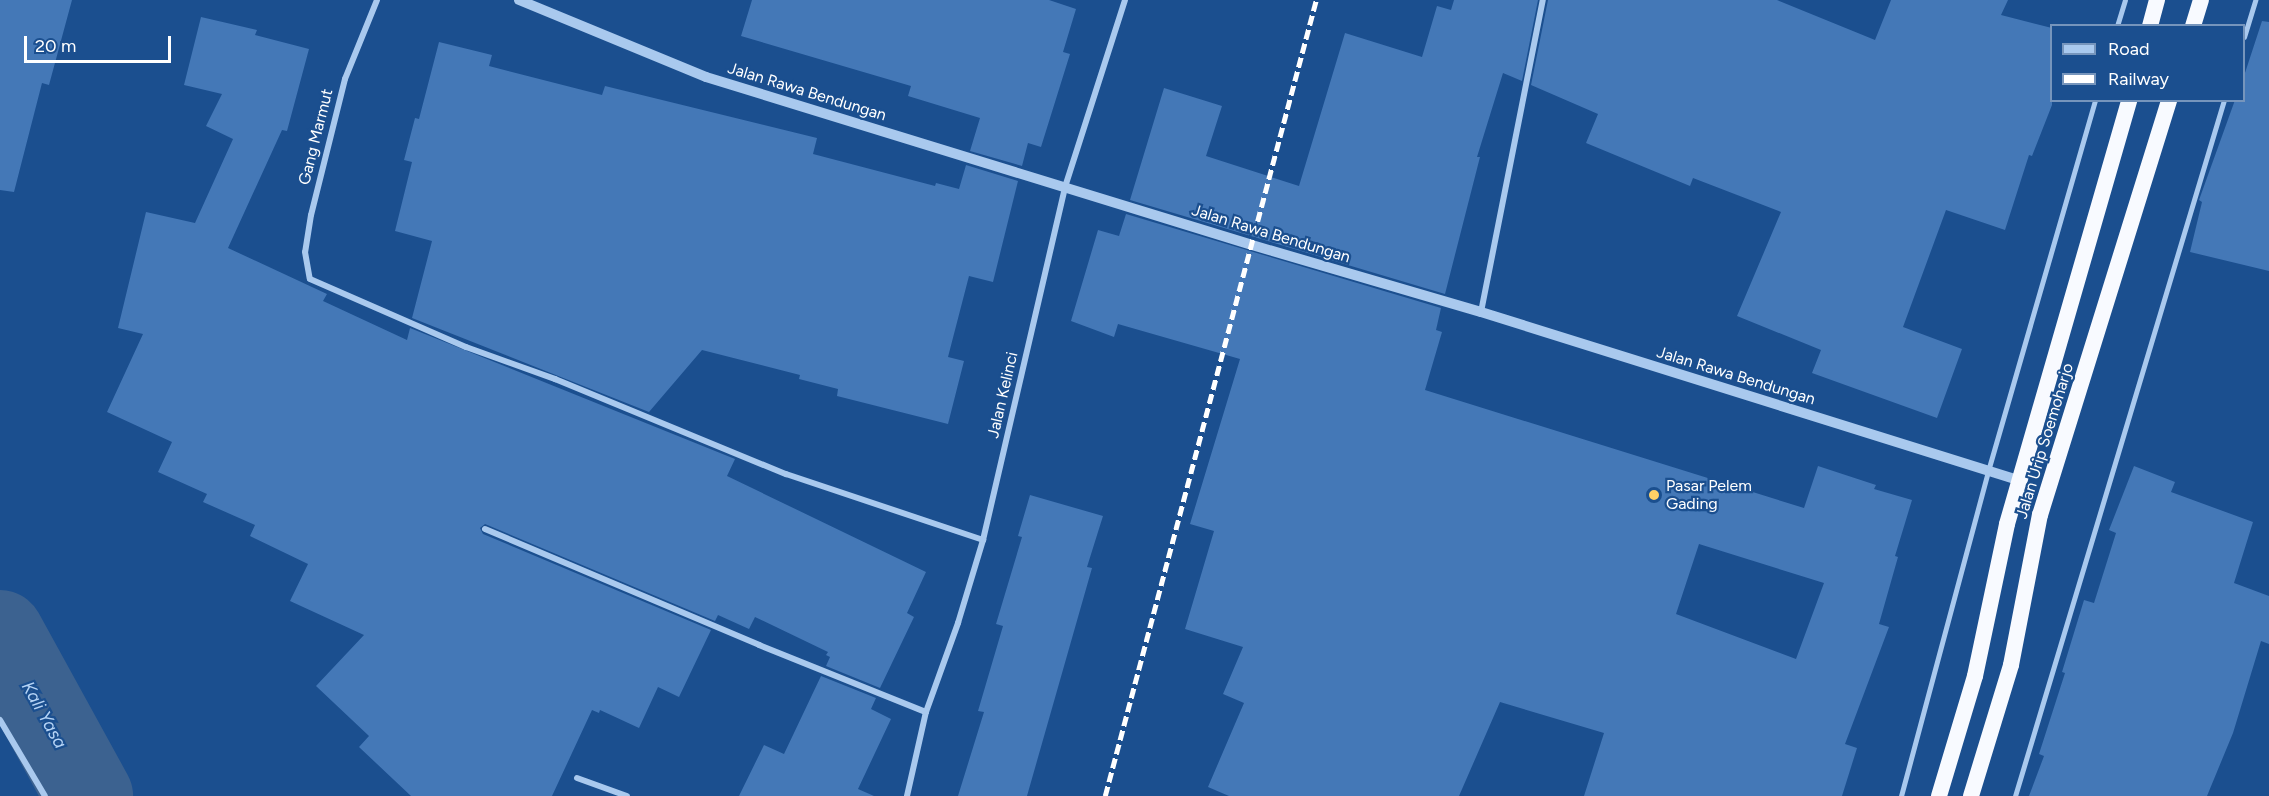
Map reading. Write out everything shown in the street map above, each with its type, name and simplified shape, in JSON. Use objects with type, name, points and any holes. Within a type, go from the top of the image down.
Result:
[{"type":"highway","points":[[2151,24],[2157,0]]},
{"type":"highway","points":[[2194,24],[2201,0]]},
{"type":"highway","name":"Jalan Urip Soemoharjo","points":[[1939,796],[1975,676],[2007,524],[2127,102]]},
{"type":"highway","name":"Jalan Urip Soemoharjo","points":[[1971,796],[2011,665],[2040,515],[2168,102]]},
{"type":"street","name":"Gang Marmut","points":[[377,0],[345,79],[310,215],[305,261],[310,279],[466,347],[555,379],[786,474],[983,540]]},
{"type":"street","name":"Jalan Rawa Bendungan","points":[[519,0],[706,77],[1065,188],[1481,312],[2021,481]]},
{"type":"street","name":"Jalan Kelinci","points":[[907,796],[926,712],[958,623],[983,540],[1065,188],[1125,0]]},
{"type":"street","points":[[1481,312],[1544,0]]},
{"type":"street","points":[[2118,24],[2124,0]]},
{"type":"street","points":[[2245,34],[2255,0]]},
{"type":"street","points":[[1901,796],[1988,471],[2094,102]]},
{"type":"street","points":[[2015,796],[2223,102]]},
{"type":"street","points":[[485,529],[759,645],[926,712]]},
{"type":"street","points":[[0,720],[45,796]]},
{"type":"street","points":[[577,778],[627,796]]},
{"type":"building","points":[[0,0],[72,0],[49,85],[42,83],[14,192],[0,190]]},
{"type":"building","points":[[752,0],[1049,0],[1076,9],[1063,52],[1070,54],[1041,147],[1028,143],[1022,166],[970,151],[980,118],[908,96],[911,86],[741,36]]},
{"type":"building","points":[[1454,0],[1538,0],[1522,81],[1503,73],[1477,157],[1480,157],[1445,294],[1130,200],[1164,88],[1222,106],[1206,156],[1299,186],[1345,33],[1422,57],[1437,6],[1451,10]]},
{"type":"building","points":[[1548,0],[1777,0],[1875,40],[1891,0],[2008,0],[2001,15],[2050,27],[2050,102],[2052,105],[2032,156],[2029,155],[2005,230],[1946,210],[1903,327],[1962,349],[1937,418],[1812,373],[1821,350],[1737,316],[1781,212],[1693,178],[1690,186],[1586,143],[1598,114],[1531,85]]},
{"type":"building","points":[[201,17],[257,30],[255,35],[309,49],[287,131],[282,130],[228,248],[327,294],[323,301],[407,340],[410,328],[735,459],[727,476],[926,572],[907,613],[914,617],[880,688],[826,666],[830,657],[826,655],[828,652],[755,617],[749,629],[718,615],[715,621],[485,524],[480,528],[483,534],[711,630],[679,697],[658,687],[639,728],[600,710],[599,713],[592,710],[552,796],[411,796],[359,747],[369,736],[316,686],[364,635],[290,601],[308,564],[250,536],[255,525],[203,502],[207,494],[158,472],[172,442],[107,412],[143,334],[118,328],[146,212],[195,223],[233,139],[206,126],[222,94],[184,85]]},
{"type":"building","points":[[2262,21],[2269,22],[2269,271],[2190,252],[2202,202],[2199,200],[2234,102],[2245,102],[2245,73]]},
{"type":"building","points":[[439,42],[492,55],[489,66],[602,95],[605,86],[817,138],[813,154],[935,186],[936,183],[959,189],[966,165],[1018,181],[993,282],[969,276],[948,357],[964,361],[948,424],[837,396],[838,389],[799,379],[800,375],[702,350],[649,412],[412,318],[432,241],[395,231],[412,162],[404,160],[415,118],[419,119]]},
{"type":"building","points":[[1126,214],[1441,308],[1436,330],[1442,332],[1425,390],[1804,508],[1818,466],[1876,485],[1874,489],[1912,500],[1895,556],[1898,557],[1879,624],[1889,627],[1845,744],[1857,748],[1842,796],[1584,796],[1604,733],[1500,702],[1459,796],[1229,796],[1208,787],[1244,703],[1223,694],[1243,647],[1185,629],[1214,531],[1190,524],[1240,359],[1118,324],[1114,337],[1071,321],[1098,230],[1119,236]],"holes":[[[1699,544],[1824,583],[1796,659],[1676,614]]]},
{"type":"building","points":[[2134,466],[2175,482],[2171,492],[2253,522],[2234,583],[2269,596],[2269,644],[2261,641],[2233,733],[2207,796],[2029,796],[2044,756],[2039,754],[2065,673],[2062,672],[2084,600],[2094,603],[2116,533],[2109,530]]},
{"type":"building","points":[[1030,495],[1103,516],[1087,567],[1092,568],[1027,796],[958,796],[984,712],[978,711],[1003,626],[996,624],[1022,537],[1018,536]]},
{"type":"building","points":[[821,676],[876,698],[871,709],[891,719],[858,789],[874,796],[739,796],[764,745],[784,754]]},
{"type":"waterway","name":"Kali Yasa","points":[[0,634],[89,796]]},
{"type":"railway","points":[[1105,796],[1316,0]]},
{"type":"place","name":"Pasar Pelem Gading","points":[[1654,495]]}]
